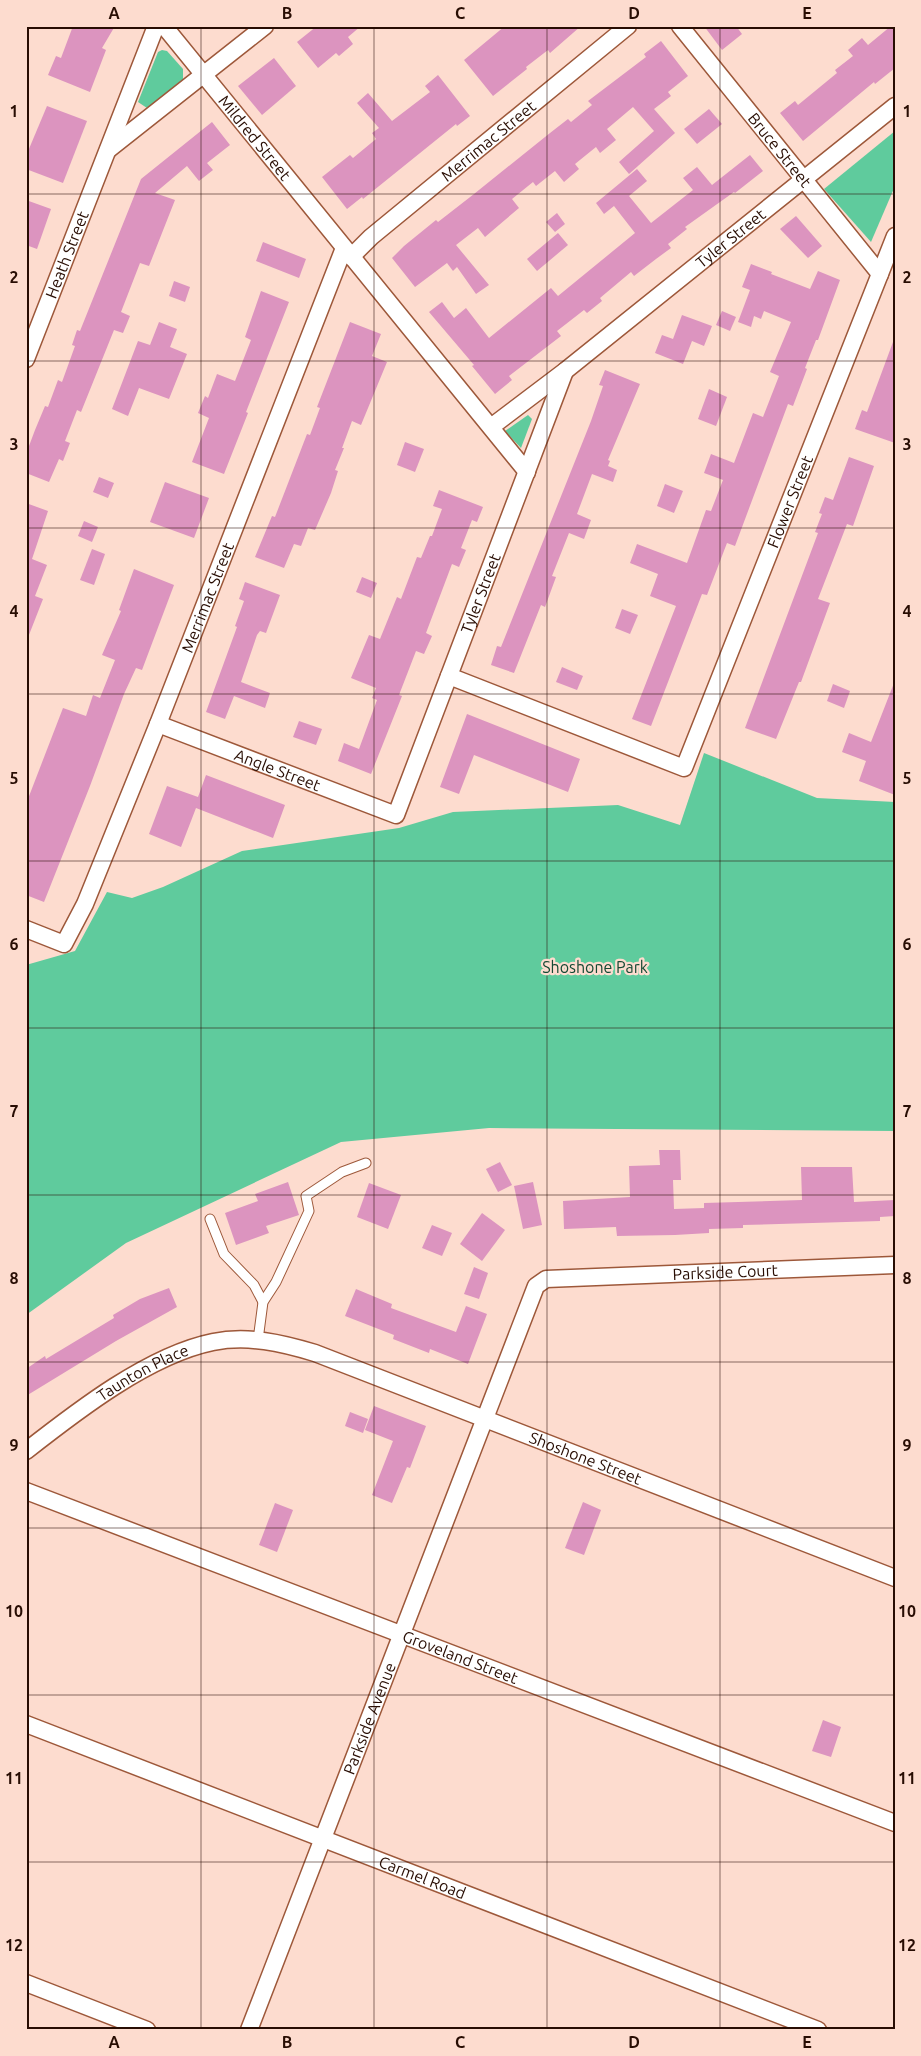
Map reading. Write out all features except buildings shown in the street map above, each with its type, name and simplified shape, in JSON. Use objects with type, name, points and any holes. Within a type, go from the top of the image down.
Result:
[{"type":"street","name":"Heath Street","points":[[26,359],[156,26]]},
{"type":"street","name":"Mildred Street","points":[[164,26],[527,472]]},
{"type":"street","points":[[108,150],[265,26]]},
{"type":"street","name":"Merrimac Street","points":[[26,929],[64,944],[85,904],[347,252],[371,237],[628,26]]},
{"type":"street","name":"Bruce Street","points":[[680,26],[880,274]]},
{"type":"street","name":"Tyler Street","points":[[491,427],[565,371],[895,106]]},
{"type":"street","name":"Flower Street","points":[[449,676],[684,768],[895,236]]},
{"type":"street","name":"Tyler Street","points":[[396,815],[565,371]]},
{"type":"street","name":"Angle Street","points":[[158,724],[396,815]]},
{"type":"street","name":"Parkside Court","points":[[554,1278],[895,1265]]},
{"type":"street","name":"Parkside Avenue","points":[[249,2030],[534,1289],[546,1279],[554,1278]]},
{"type":"street","name":"Taunton Place","points":[[26,1451],[72,1415],[114,1387],[158,1363],[213,1342],[258,1340],[276,1342]]},
{"type":"street","name":"Shoshone Street","points":[[276,1342],[315,1353],[895,1578]]},
{"type":"street","name":"Groveland Street","points":[[26,1491],[895,1823]]},
{"type":"street","name":"Carmel Road","points":[[26,1724],[818,2030]]},
{"type":"street","points":[[26,1983],[147,2030]]},
{"type":"lane","points":[[258,1340],[263,1302],[276,1282],[304,1225],[308,1211],[306,1196],[342,1172],[366,1163]]},
{"type":"lane","points":[[210,1219],[224,1254],[254,1285],[263,1302]]},
{"type":"green space","points":[[162,50],[167,51],[183,69],[183,80],[147,108],[138,102],[158,52]]},
{"type":"green space","points":[[895,131],[895,186],[871,242],[824,189]]},
{"type":"green space","points":[[528,415],[532,419],[521,448],[505,431]]},
{"type":"green space","name":"Shoshone Park","points":[[704,753],[817,798],[895,802],[895,1131],[489,1128],[341,1142],[126,1243],[26,1315],[26,965],[75,951],[107,892],[132,898],[163,887],[242,851],[399,828],[453,812],[618,805],[680,825]]}]
